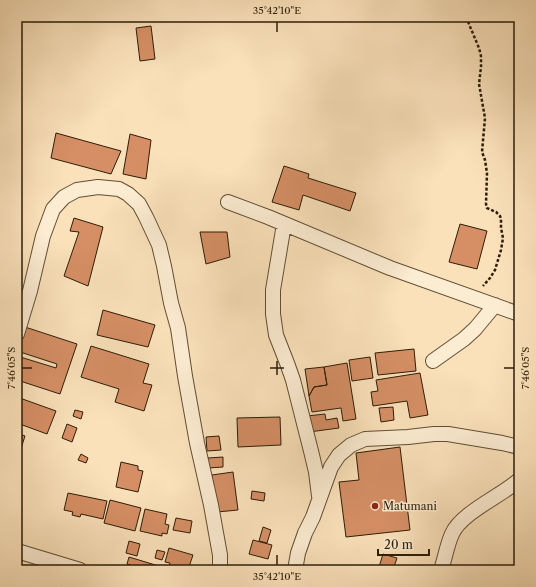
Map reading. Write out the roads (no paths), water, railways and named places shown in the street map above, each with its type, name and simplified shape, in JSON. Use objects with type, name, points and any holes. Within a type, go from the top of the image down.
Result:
[{"type":"street","points":[[17,334],[30,291],[43,236],[53,209],[64,197],[77,190],[98,187],[119,189],[128,194],[139,204],[159,245],[171,303],[178,328],[197,443],[211,505],[220,555],[220,570]]},
{"type":"street","points":[[228,202],[390,268],[519,314]]},
{"type":"street","points":[[284,224],[273,290],[273,314],[276,335],[293,380],[316,472],[320,498]]},
{"type":"street","points":[[433,361],[464,339],[475,329],[495,305]]},
{"type":"street","points":[[295,570],[298,553],[331,467],[339,455],[351,445],[365,439],[448,434],[519,447]]},
{"type":"street","points":[[441,570],[452,533],[461,521],[519,480]]},
{"type":"street","points":[[17,551],[80,570]]},
{"type":"place","name":"Matumani","points":[[375,506]]}]
